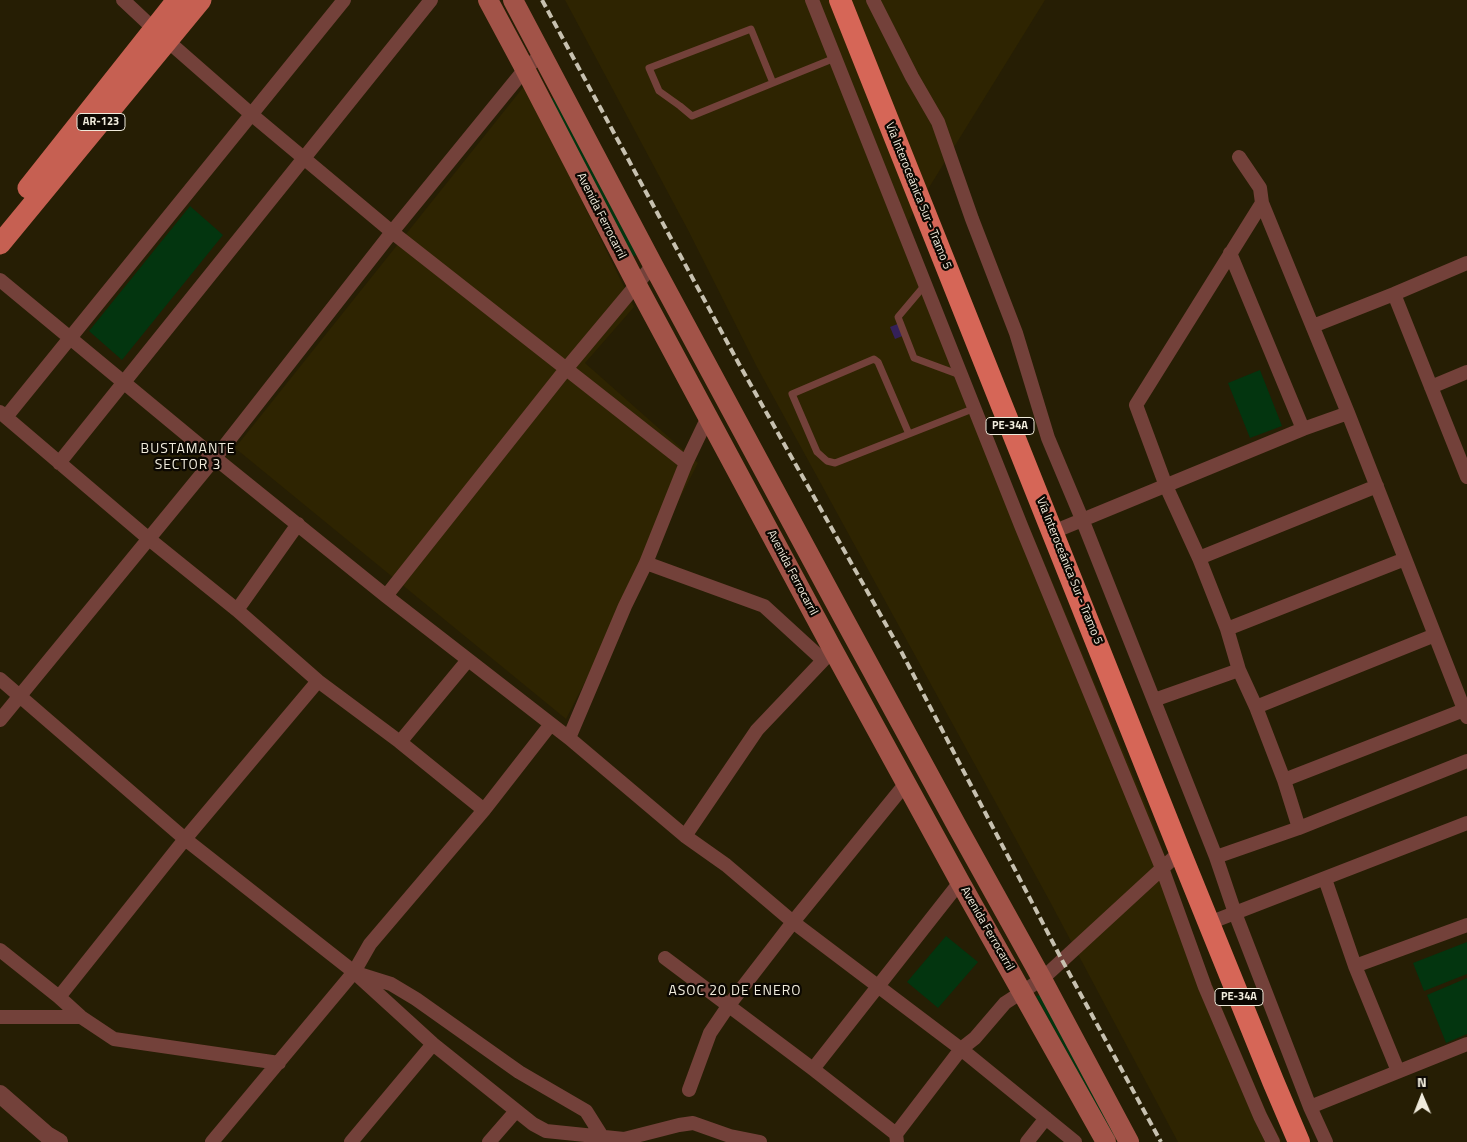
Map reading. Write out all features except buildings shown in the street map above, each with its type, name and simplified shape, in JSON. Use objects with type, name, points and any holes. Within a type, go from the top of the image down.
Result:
[{"type":"highway","name":"Vía Interoceánica Sur - Tramo 5","points":[[840,0],[1180,852],[1273,1081],[1300,1142]]},
{"type":"main road","name":"AR-123","points":[[0,244],[161,35],[177,0]]},
{"type":"main road","name":"AR-123","points":[[0,223],[161,35],[201,0]]},
{"type":"main road","name":"Avenida Ferrocarril","points":[[488,0],[708,417],[828,655],[907,782],[960,882],[1106,1142]]},
{"type":"main road","name":"Avenida Ferrocarril","points":[[513,0],[653,265],[1129,1142]]},
{"type":"street","points":[[123,0],[252,114],[392,232],[686,463]]},
{"type":"street","points":[[344,0],[71,337],[3,414],[149,540],[237,610],[318,680],[400,742],[484,810]]},
{"type":"street","points":[[59,463],[431,0]]},
{"type":"street","points":[[812,0],[1022,528],[1162,868],[1205,986],[1260,1116],[1273,1142]]},
{"type":"street","points":[[874,0],[912,77],[938,122],[972,219],[1016,333],[1048,438],[1216,857],[1235,913],[1310,1107],[1326,1142]]},
{"type":"street","points":[[0,720],[149,540],[392,232],[525,68],[542,54]]},
{"type":"street","points":[[1239,157],[1260,188],[1262,203],[1348,413],[1466,713],[1284,780]]},
{"type":"street","points":[[1262,203],[1136,406],[1166,486],[1199,558],[1227,629],[1239,670],[1256,706],[1284,780],[1299,828]]},
{"type":"street","points":[[1230,253],[1303,429]]},
{"type":"street","points":[[1313,326],[1394,294],[1467,262]]},
{"type":"street","points":[[386,596],[566,369],[653,265]]},
{"type":"street","points":[[0,280],[215,458],[386,596],[569,738],[685,836],[726,865],[793,922],[961,1049],[1075,1142]]},
{"type":"street","points":[[1394,294],[1467,477]]},
{"type":"street","points":[[1431,387],[1467,372]]},
{"type":"street","points":[[1053,532],[1303,429],[1348,413]]},
{"type":"street","points":[[569,738],[625,606],[646,563],[686,463],[708,417]]},
{"type":"street","points":[[1199,558],[1377,486]]},
{"type":"street","points":[[237,610],[298,524]]},
{"type":"street","points":[[1227,629],[1405,560]]},
{"type":"street","points":[[646,563],[764,606],[828,655],[758,730],[685,836]]},
{"type":"street","points":[[1256,706],[1435,635]]},
{"type":"street","points":[[400,742],[468,660]]},
{"type":"street","points":[[1154,700],[1239,670]]},
{"type":"street","points":[[0,679],[185,839],[354,972],[433,1044],[533,1124],[546,1131],[624,1139],[693,1123],[717,1137],[760,1142]]},
{"type":"street","points":[[59,997],[185,839],[318,680]]},
{"type":"street","points":[[212,1142],[354,972],[370,944],[484,810],[551,724]]},
{"type":"street","points":[[1216,857],[1299,828],[1467,761]]},
{"type":"street","points":[[689,1090],[710,1032],[729,1005],[793,922],[907,782]]},
{"type":"street","points":[[1209,923],[1467,824]]},
{"type":"street","points":[[665,958],[813,1069],[897,1138],[961,1049],[975,1038],[1005,1003],[1022,990],[1042,979],[1180,852]]},
{"type":"street","points":[[1324,879],[1398,1071]]},
{"type":"street","points":[[813,1069],[960,882]]},
{"type":"street","points":[[1356,966],[1467,925]]},
{"type":"street","points":[[0,950],[81,1017],[114,1039],[279,1063]]},
{"type":"street","points":[[354,972],[391,984],[416,999],[519,1072],[586,1111],[603,1138]]},
{"type":"street","points":[[0,1017],[81,1017]]},
{"type":"street","points":[[351,1142],[433,1044]]},
{"type":"street","points":[[1310,1107],[1467,1044]]},
{"type":"street","points":[[0,1094],[47,1135],[59,1142]]},
{"type":"street","points":[[489,1142],[516,1111]]},
{"type":"street","points":[[1027,1142],[1046,1118]]},
{"type":"street","points":[[645,1142],[656,1132]]},
{"type":"lane","points":[[773,83],[751,29],[649,68],[659,91],[692,116],[835,58]]},
{"type":"lane","points":[[925,285],[898,317],[914,358],[963,376]]},
{"type":"lane","points":[[909,434],[878,362],[874,359],[792,394],[817,452],[827,461],[835,463],[909,434],[975,408]]},
{"type":"shaded area","points":[[565,0],[1045,0],[904,228],[1148,810],[1207,972],[1268,1116],[1282,1142],[1178,1142],[1048,898],[757,367],[688,230]]},
{"type":"shaded area","points":[[525,85],[634,307],[585,363],[698,463],[566,719],[235,448]]},
{"type":"green space","points":[[555,97],[638,254],[632,257],[549,100]]},
{"type":"green space","points":[[190,206],[223,235],[122,360],[89,331]]},
{"type":"green space","points":[[1260,370],[1282,426],[1250,438],[1228,383]]},
{"type":"green space","points":[[946,936],[978,962],[938,1008],[907,982]]},
{"type":"green space","points":[[1467,942],[1467,974],[1424,991],[1413,963]]},
{"type":"green space","points":[[1467,978],[1467,1034],[1446,1043],[1427,995]]},
{"type":"green space","points":[[1041,995],[1119,1137],[1115,1139],[1036,996]]},
{"type":"railway","points":[[542,0],[739,364],[902,653],[1062,960],[1161,1142]]},
{"type":"district","name":"BUSTAMANTE SECTOR 3","points":[[188,458]]},
{"type":"district","name":"ASOC 20 DE ENERO","points":[[735,992]]}]
